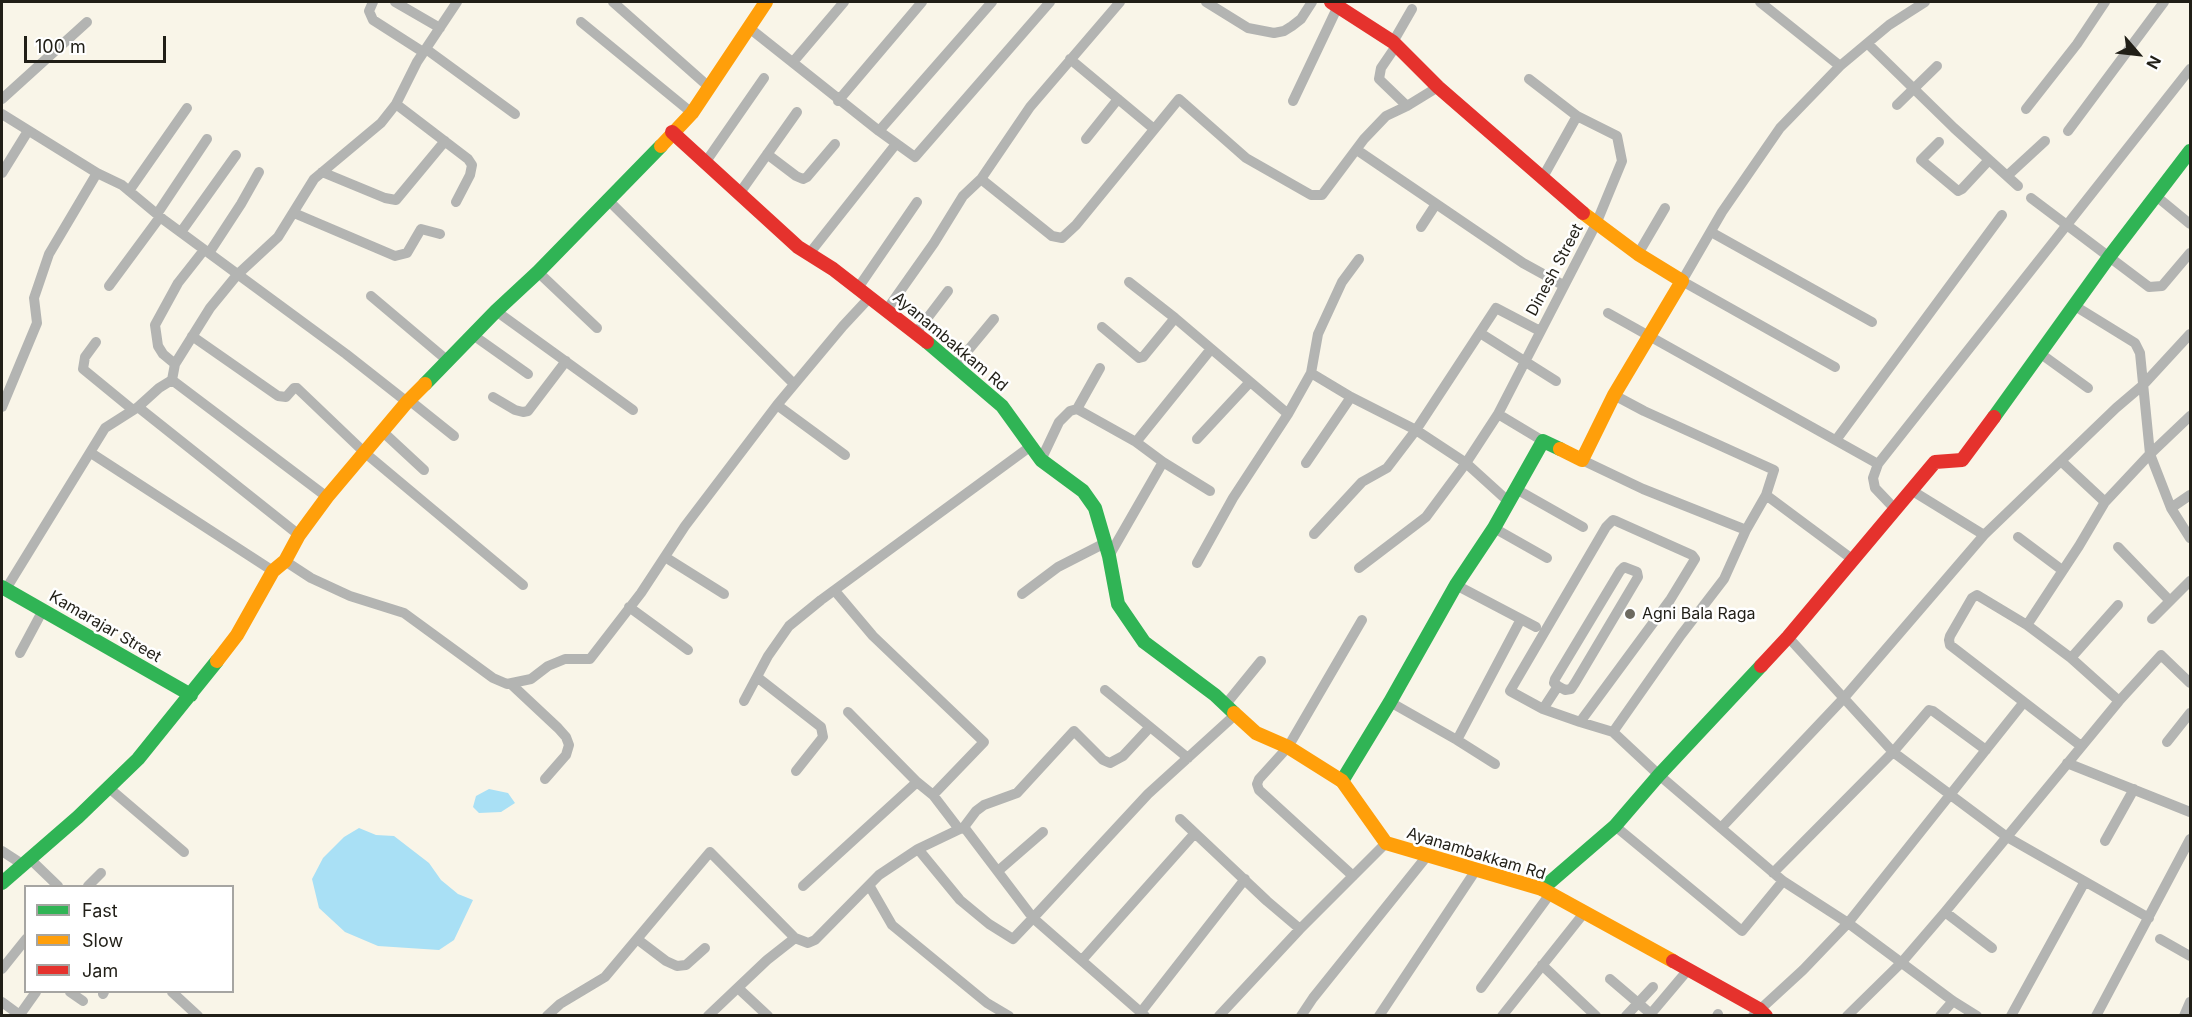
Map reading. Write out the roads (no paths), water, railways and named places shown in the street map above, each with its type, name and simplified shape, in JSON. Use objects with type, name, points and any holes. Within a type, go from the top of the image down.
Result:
[{"type":"street","points":[[373,2],[369,11],[373,20],[425,50],[516,114]]},
{"type":"street","points":[[395,2],[440,28]]},
{"type":"street","points":[[4,588],[105,428],[136,409],[159,388],[172,380],[175,364],[210,308],[237,275],[278,237],[314,179],[381,123],[396,104],[407,78],[457,2]]},
{"type":"street","points":[[613,2],[709,87]]},
{"type":"street","points":[[2,883],[78,818],[138,759],[191,696],[237,635],[273,571],[285,561],[299,535],[364,452],[408,401],[496,311],[538,272],[692,113],[766,2]]},
{"type":"street","points":[[792,62],[844,2]]},
{"type":"street","points":[[838,101],[922,2]]},
{"type":"street","points":[[879,131],[992,2]]},
{"type":"street","points":[[748,27],[838,101],[915,157],[1050,2]]},
{"type":"street","points":[[886,311],[934,243],[963,196],[981,179],[1030,107],[1120,2]]},
{"type":"street","points":[[1206,2],[1248,28],[1274,33],[1284,31],[1301,19],[1312,2]]},
{"type":"street","points":[[1760,2],[1840,66]]},
{"type":"street","points":[[1582,460],[1614,395],[1648,336],[1746,175],[1780,128],[1840,66],[1889,25],[1925,2]]},
{"type":"street","points":[[2026,109],[2077,44],[2105,2]]},
{"type":"street","points":[[2068,131],[2164,2]]},
{"type":"street","points":[[1293,101],[1335,3],[1395,44],[1438,87],[1596,224],[1638,254],[1836,367]]},
{"type":"street","points":[[1407,106],[1379,79],[1381,68],[1412,9]]},
{"type":"street","points":[[2,99],[87,22]]},
{"type":"street","points":[[581,22],[692,113]]},
{"type":"street","points":[[1868,44],[2018,186]]},
{"type":"street","points":[[1070,59],[1154,129]]},
{"type":"street","points":[[1897,105],[1937,66]]},
{"type":"street","points":[[1895,509],[1875,488],[1873,478],[1878,464],[2190,69]]},
{"type":"street","points":[[705,163],[764,78]]},
{"type":"street","points":[[1529,79],[1577,116],[1543,177]]},
{"type":"street","points":[[981,179],[1052,236],[1062,238],[1076,225],[1179,99],[1246,158],[1311,195],[1322,195],[1364,139],[1386,116],[1438,87]]},
{"type":"street","points":[[1086,139],[1118,99]]},
{"type":"street","points":[[396,104],[468,159],[472,165],[470,175],[456,202]]},
{"type":"street","points":[[129,191],[187,108]]},
{"type":"street","points":[[739,194],[797,112]]},
{"type":"street","points":[[2,114],[129,191],[206,252],[454,436]]},
{"type":"street","name":"Dinesh Street","points":[[1359,568],[1426,517],[1466,463],[1498,414],[1596,224],[1622,161],[1617,136],[1577,116]]},
{"type":"street","points":[[2,173],[28,131]]},
{"type":"street","name":"Ayanambakkam Rd","points":[[672,132],[798,247],[833,269],[870,297],[1002,406],[1041,460],[1083,491],[1095,508],[1107,550],[1118,604],[1143,642],[1226,704],[1256,733],[1288,747],[1342,782],[1386,843],[1546,891],[1759,1013]]},
{"type":"street","points":[[109,286],[159,215],[207,139]]},
{"type":"street","points":[[322,172],[385,198],[396,200],[445,141]]},
{"type":"street","points":[[2007,176],[2045,141]]},
{"type":"street","points":[[1938,142],[1921,159],[1958,191],[1989,160]]},
{"type":"street","points":[[767,154],[803,179],[836,144]]},
{"type":"street","points":[[809,254],[896,144]]},
{"type":"street","points":[[1357,150],[1523,263],[1563,285]]},
{"type":"street","points":[[1481,988],[1546,891],[1615,826],[1659,775],[1788,637],[1935,462],[1962,460],[2076,306],[2109,257],[2190,151]]},
{"type":"street","points":[[180,232],[236,155]]},
{"type":"street","points":[[2,407],[37,323],[34,298],[49,254],[97,172]]},
{"type":"street","points":[[175,364],[163,354],[158,345],[155,325],[178,283],[206,252],[241,204],[259,172]]},
{"type":"street","points":[[2156,196],[2190,224]]},
{"type":"street","points":[[2031,198],[2149,287],[2162,286],[2190,253]]},
{"type":"street","points":[[607,199],[794,384]]},
{"type":"street","points":[[858,288],[917,202]]},
{"type":"street","points":[[1421,227],[1436,204]]},
{"type":"street","points":[[1638,254],[1665,208]]},
{"type":"street","points":[[294,213],[395,256],[407,253],[418,232],[422,229],[440,234]]},
{"type":"street","points":[[1836,440],[2002,215]]},
{"type":"street","points":[[1711,232],[1872,322]]},
{"type":"street","points":[[1197,563],[1233,498],[1288,414],[1311,373],[1318,334],[1342,282],[1359,258]]},
{"type":"street","points":[[538,272],[597,328]]},
{"type":"street","points":[[1129,282],[1288,414]]},
{"type":"street","points":[[916,333],[948,291]]},
{"type":"street","points":[[371,296],[448,361]]},
{"type":"street","points":[[285,561],[311,578],[350,596],[404,613],[493,678],[507,684],[531,679],[548,666],[565,659],[590,659],[641,593],[685,526],[777,405],[870,297]]},
{"type":"street","points":[[2076,306],[2135,343],[2140,352],[2150,454],[2171,508],[2190,538]]},
{"type":"street","points":[[1314,534],[1362,483],[1388,468],[1416,430],[1496,308],[1540,331]]},
{"type":"street","points":[[496,311],[633,410]]},
{"type":"street","points":[[1608,313],[1878,464]]},
{"type":"street","points":[[1101,327],[1139,358],[1143,357],[1174,318]]},
{"type":"street","points":[[955,366],[994,319]]},
{"type":"street","points":[[1480,333],[1556,381]]},
{"type":"street","points":[[1721,828],[1843,699],[1984,535],[2144,385],[2190,334]]},
{"type":"street","points":[[473,335],[528,374]]},
{"type":"street","points":[[192,336],[278,396],[286,397],[294,388],[297,388],[364,452],[523,585]]},
{"type":"street","points":[[96,342],[85,357],[83,369],[299,535]]},
{"type":"street","points":[[1136,442],[1211,349]]},
{"type":"street","points":[[2041,354],[2088,388]]},
{"type":"street","points":[[493,397],[515,410],[528,411],[566,361]]},
{"type":"street","points":[[1041,460],[1059,422],[1070,411],[1077,409],[1100,368]]},
{"type":"street","points":[[1311,373],[1351,397],[1416,430],[1466,463],[1509,502]]},
{"type":"street","points":[[172,380],[327,497]]},
{"type":"street","points":[[1197,439],[1250,381]]},
{"type":"street","points":[[1613,732],[1681,635],[1724,579],[1746,530],[1766,495],[1774,470],[1614,395]]},
{"type":"street","points":[[1306,464],[1351,397]]},
{"type":"street","points":[[777,405],[845,455]]},
{"type":"street","points":[[1077,409],[1136,442],[1210,491]]},
{"type":"street","points":[[1498,414],[1543,441],[1643,489],[1746,530]]},
{"type":"street","points":[[2027,625],[2105,502],[2190,416]]},
{"type":"street","points":[[383,432],[424,470]]},
{"type":"street","points":[[1342,782],[1456,585],[1494,528],[1543,441]]},
{"type":"street","points":[[744,701],[768,656],[789,627],[1031,446]]},
{"type":"street","points":[[91,453],[273,571]]},
{"type":"street","points":[[2061,461],[2105,502]]},
{"type":"street","points":[[1022,594],[1058,567],[1107,550],[1163,462]]},
{"type":"street","points":[[1516,489],[1583,527]]},
{"type":"street","points":[[1911,490],[1984,535]]},
{"type":"street","points":[[1766,495],[1852,559]]},
{"type":"street","points":[[2171,508],[2190,495]]},
{"type":"street","points":[[1580,722],[1670,600],[1695,559],[1692,555],[1613,520],[1606,527],[1510,691],[1543,709],[1580,722],[1613,732],[1659,775],[1783,881],[1848,923],[1953,1001],[1977,1016]]},
{"type":"street","points":[[1494,528],[1547,558]]},
{"type":"street","points":[[2018,537],[2062,570]]},
{"type":"street","points":[[2118,548],[2170,601]]},
{"type":"street","points":[[665,556],[724,594]]},
{"type":"street","points":[[1624,567],[1637,572],[1638,577],[1575,684],[1571,689],[1565,690],[1558,686],[1554,683],[1555,679],[1620,571],[1624,567]]},
{"type":"street","points":[[2152,619],[2190,581]]},
{"type":"street","points":[[1456,585],[1536,627]]},
{"type":"street","name":"Kamarajar Street","points":[[4,588],[191,696]]},
{"type":"street","points":[[835,591],[873,636],[984,742],[933,795]]},
{"type":"street","points":[[2081,747],[1950,645],[1950,636],[1972,598],[1977,595],[2027,625],[2071,658],[2120,701]]},
{"type":"street","points":[[2071,658],[2118,605]]},
{"type":"street","points":[[628,607],[688,650]]},
{"type":"street","points":[[20,653],[43,610]]},
{"type":"street","points":[[1457,740],[1521,619]]},
{"type":"street","points":[[1353,876],[1259,790],[1257,784],[1288,747],[1362,620]]},
{"type":"street","points":[[1788,637],[1893,752],[2007,837],[2084,883],[2149,918]]},
{"type":"street","points":[[1847,1016],[1902,962],[2067,763],[2161,655],[2190,683]]},
{"type":"street","points":[[1226,704],[1261,661]]},
{"type":"street","points":[[757,677],[819,724],[823,731],[823,737],[796,771]]},
{"type":"street","points":[[511,684],[558,728],[566,737],[569,745],[566,755],[545,779]]},
{"type":"street","points":[[1543,709],[1558,686]]},
{"type":"street","points":[[1105,690],[1188,758]]},
{"type":"street","points":[[1390,702],[1495,764]]},
{"type":"street","points":[[1759,1013],[1848,923],[2024,702]]},
{"type":"street","points":[[1773,873],[1893,752],[1929,710],[1986,750]]},
{"type":"street","points":[[848,712],[917,782],[933,795],[998,871],[1034,918],[1143,1014],[1245,879]]},
{"type":"street","points":[[2167,742],[2190,712]]},
{"type":"street","points":[[918,849],[960,900],[989,924],[1013,939],[1148,794],[1236,714]]},
{"type":"street","points":[[547,1016],[560,1004],[606,977],[710,852],[795,938],[808,943],[815,940],[879,875],[918,849],[961,828],[984,805],[1017,794],[1074,731],[1103,760],[1110,763],[1123,756],[1150,727]]},
{"type":"street","points":[[2067,763],[2190,812]]},
{"type":"street","points":[[803,886],[917,782]]},
{"type":"street","points":[[109,788],[184,852]]},
{"type":"street","points":[[2105,841],[2134,789]]},
{"type":"street","points":[[1180,819],[1300,929]]},
{"type":"street","points":[[1615,826],[1742,931],[1783,881]]},
{"type":"street","points":[[998,871],[1043,832]]},
{"type":"street","points":[[1082,960],[1196,833]]},
{"type":"street","points":[[2096,1016],[2190,838]]},
{"type":"street","points":[[1219,1016],[1300,929],[1386,843]]},
{"type":"street","points":[[2,851],[25,861],[57,885]]},
{"type":"street","points":[[1301,1016],[1427,856]]},
{"type":"street","points":[[1379,1016],[1476,870]]},
{"type":"street","points":[[89,885],[101,873]]},
{"type":"street","points":[[2011,1016],[2084,883]]},
{"type":"street","points":[[869,885],[892,925],[987,1002],[1009,1016]]},
{"type":"street","points":[[1945,912],[1992,948]]},
{"type":"street","points":[[1502,1015],[1584,913]]},
{"type":"street","points":[[708,1016],[767,960],[795,938]]},
{"type":"street","points":[[637,939],[666,961],[677,966],[686,964],[705,948]]},
{"type":"street","points":[[2160,939],[2190,956]]},
{"type":"street","points":[[2,969],[24,942]]},
{"type":"street","points":[[1542,965],[1596,1016]]},
{"type":"street","points":[[1610,979],[1650,1015],[1687,971]]},
{"type":"street","points":[[1626,1016],[1653,987]]},
{"type":"street","points":[[738,988],[768,1016]]},
{"type":"street","points":[[2,1002],[20,1015],[35,993]]},
{"type":"street","points":[[71,993],[83,1001]]},
{"type":"street","points":[[173,993],[198,1016]]},
{"type":"street","points":[[1940,1016],[1953,1001]]},
{"type":"street","points":[[2184,1016],[2190,1002]]},
{"type":"water","points":[[489,789],[508,793],[515,803],[501,812],[479,813],[473,807],[476,796]]},
{"type":"water","points":[[359,828],[376,835],[394,836],[429,863],[441,880],[458,894],[473,900],[454,940],[439,950],[378,946],[345,932],[319,908],[312,879],[323,858],[344,837]]},
{"type":"place","name":"Agni Bala Raga","points":[[1630,614]]}]
